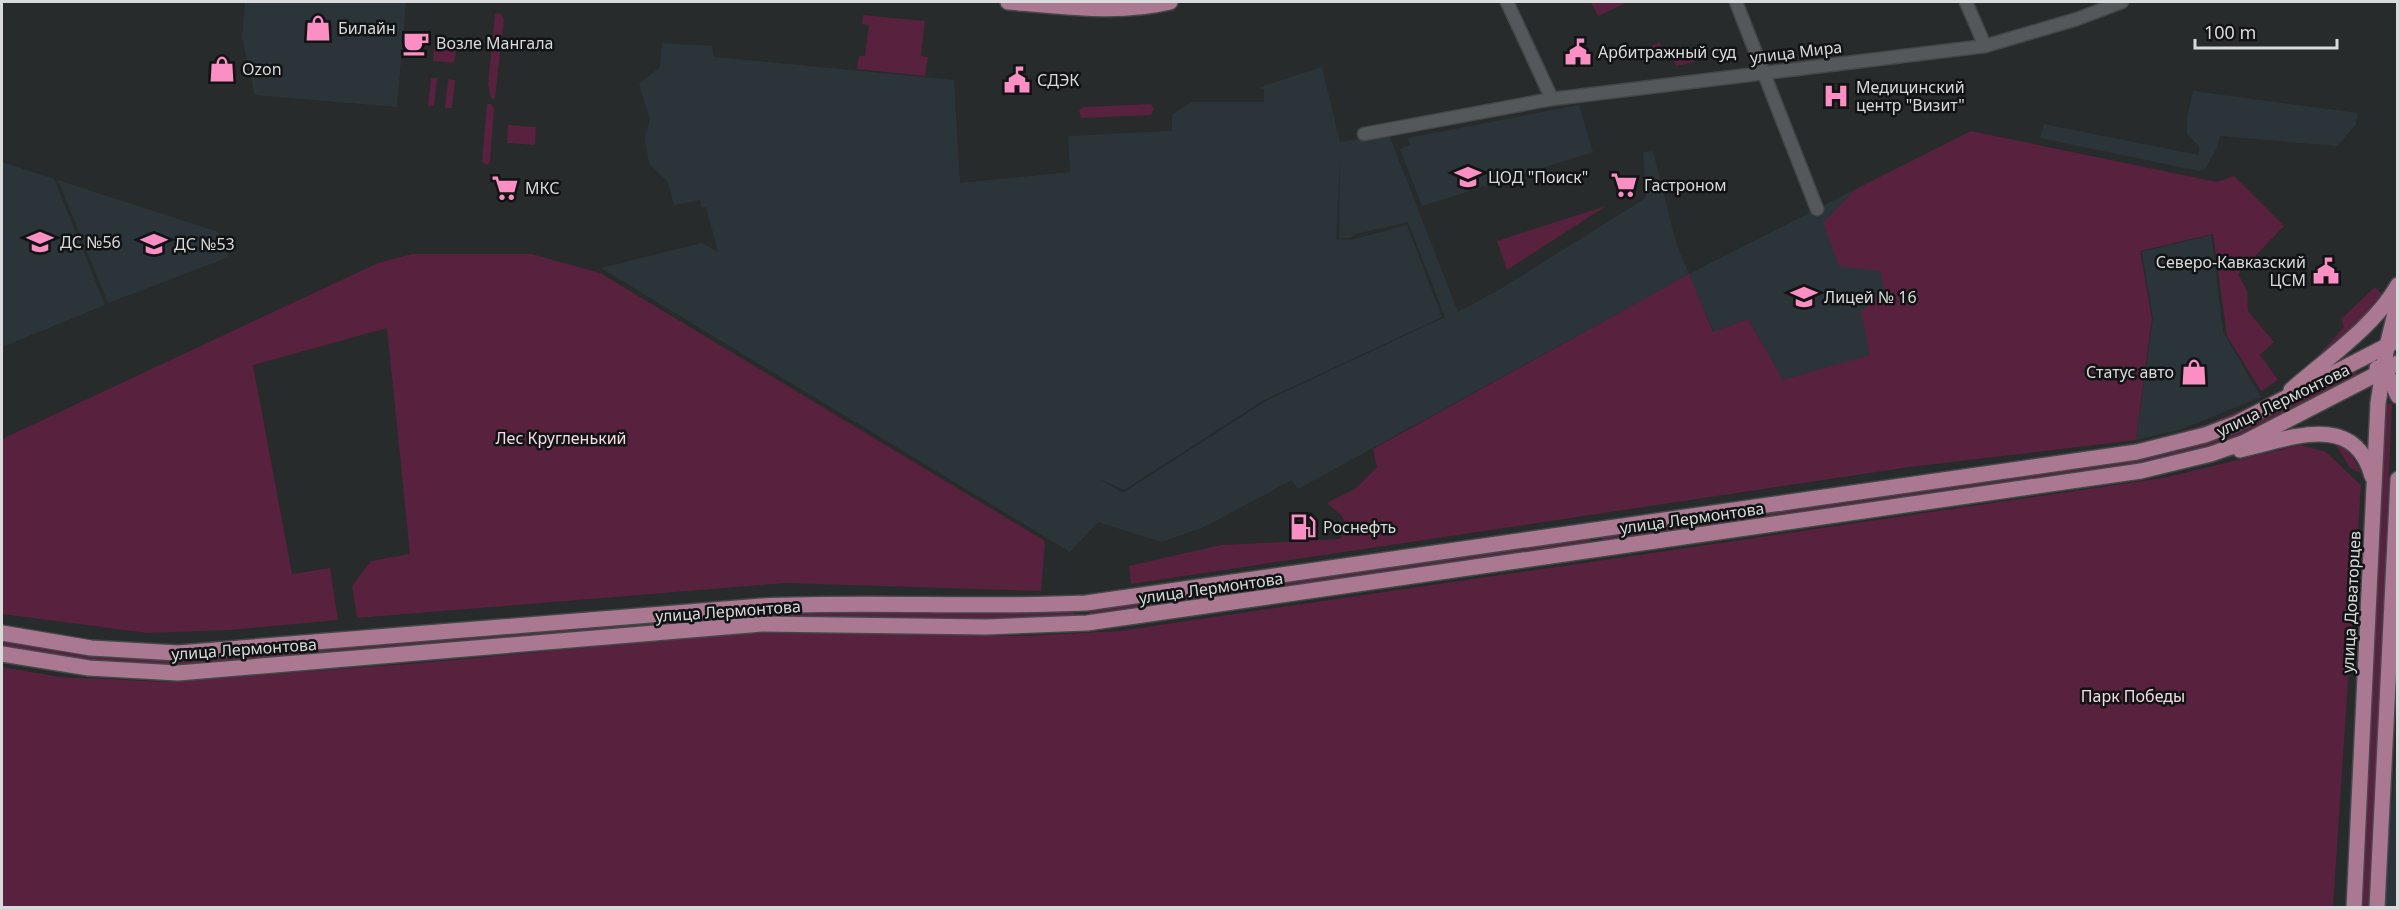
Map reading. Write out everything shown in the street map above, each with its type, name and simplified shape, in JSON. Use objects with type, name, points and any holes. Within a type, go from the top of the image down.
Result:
[{"type":"main road","points":[[1008,2],[1108,9],[1133,9],[1170,2]]},
{"type":"main road","name":"улица Лермонтова","points":[[2274,405],[2337,352],[2384,306],[2397,285]]},
{"type":"main road","name":"улица Доваторцев","points":[[2354,908],[2382,371],[2392,343],[2397,301]]},
{"type":"main road","name":"улица Лермонтова","points":[[2,633],[92,648],[178,653],[762,606],[840,604],[986,607],[1086,603],[1594,528],[2137,452],[2205,435],[2274,405],[2392,343]]},
{"type":"main road","name":"улица Лермонтова","points":[[2,654],[89,668],[178,673],[762,624],[986,627],[1087,623],[2098,478],[2179,463],[2245,442],[2397,363]]},
{"type":"main road","points":[[2347,367],[2371,365],[2382,371],[2390,379],[2397,396]]},
{"type":"main road","points":[[2179,463],[2326,434],[2344,437],[2362,451],[2372,476],[2374,492]]},
{"type":"main road","points":[[2377,908],[2397,479]]},
{"type":"main road","points":[[1594,528],[1599,549]]},
{"type":"main road","points":[[762,606],[762,624]]},
{"type":"street","points":[[1507,2],[1552,99]]},
{"type":"street","points":[[1736,2],[1817,209]]},
{"type":"street","points":[[1966,2],[1985,46]]},
{"type":"street","name":"улица Мира","points":[[1364,134],[1552,99],[1985,46],[2069,21],[2122,2]]},
{"type":"shaded area","points":[[245,2],[406,2],[397,107],[255,95],[242,38]]},
{"type":"shaded area","points":[[662,43],[712,46],[714,57],[954,80],[960,183],[1070,172],[1068,136],[1172,131],[1172,115],[1191,102],[1264,102],[1264,89],[1257,88],[1322,67],[1340,142],[1389,135],[1458,312],[1497,291],[1646,198],[1643,152],[1653,151],[1676,243],[1689,274],[1856,189],[1900,248],[1920,350],[1783,380],[1748,319],[1714,332],[1688,275],[1298,489],[1292,480],[1206,526],[1162,542],[1098,522],[1070,552],[601,268],[702,243],[718,252],[706,207],[702,208],[700,200],[674,205],[668,182],[649,164],[645,138],[650,119],[639,84],[660,67]],"holes":[[[1340,160],[1339,238],[1349,238],[1356,234],[1408,222],[1445,317],[1266,401],[1123,493],[1097,478],[1124,490],[1264,400],[1442,317],[1407,225],[1351,240],[1336,239]]]},
{"type":"shaded area","points":[[2193,91],[2358,113],[2356,125],[2337,146],[2220,136],[2217,148],[2205,169],[2199,171],[2040,138],[2044,124],[2199,155],[2199,146],[2187,134],[2187,117]]},
{"type":"shaded area","name":"ЦОД \"Поиск\"","points":[[1579,105],[1593,152],[1422,206],[1400,149],[1410,145],[1408,138]]},
{"type":"shaded area","name":"ДС №56","points":[[2,162],[54,179],[105,305],[2,347]]},
{"type":"shaded area","name":"ДС №53","points":[[58,180],[218,232],[229,257],[108,303]]},
{"type":"shaded area","points":[[2211,235],[2223,332],[2261,397],[2182,429],[2136,440],[2153,318],[2142,252]]},
{"type":"shaded area","points":[[2397,737],[2397,907],[2386,907],[2383,891],[2384,812],[2393,800]]},
{"type":"green space","points":[[1591,2],[1623,2],[1624,4],[1598,16]]},
{"type":"green space","points":[[500,13],[504,19],[495,98],[491,99],[488,84],[495,14]]},
{"type":"green space","points":[[863,15],[925,21],[921,56],[928,57],[925,76],[857,69],[859,56],[865,56],[869,25],[862,24]]},
{"type":"green space","points":[[435,41],[457,44],[454,63],[433,61]]},
{"type":"green space","points":[[1660,42],[1663,53],[1647,61],[1642,50]]},
{"type":"green space","points":[[1689,47],[1695,62],[1676,66],[1671,55]]},
{"type":"green space","points":[[431,78],[437,78],[434,106],[428,106]]},
{"type":"green space","points":[[448,79],[455,80],[452,108],[445,108]]},
{"type":"green space","points":[[487,104],[491,104],[494,108],[490,162],[487,165],[482,162]]},
{"type":"green space","points":[[1151,104],[1154,109],[1151,115],[1081,118],[1079,111],[1083,107]]},
{"type":"green space","points":[[508,125],[536,127],[535,145],[507,143]]},
{"type":"green space","points":[[1971,131],[2217,182],[2234,176],[2284,226],[2238,274],[2247,291],[2248,311],[2274,342],[2260,355],[2278,380],[2261,391],[2227,336],[2213,234],[2140,251],[2152,318],[2136,440],[1910,467],[1131,584],[1129,566],[1221,545],[1340,539],[1348,528],[1341,515],[1327,503],[1355,489],[1377,467],[1373,449],[1689,274],[1713,332],[1748,319],[1783,380],[1870,355],[1861,312],[1884,289],[1880,271],[1839,266],[1823,223],[1856,189]]},
{"type":"green space","points":[[1606,206],[1507,270],[1497,241]]},
{"type":"green space","name":"Лес Кругленький","points":[[412,254],[532,254],[600,273],[1045,541],[1041,591],[785,583],[357,618],[352,586],[371,561],[410,554],[387,328],[253,365],[292,574],[330,568],[338,620],[230,630],[148,633],[2,614],[2,439],[378,263]]},
{"type":"green space","points":[[2375,287],[2381,293],[2382,299],[2317,362],[2313,361],[2344,327],[2341,319]]},
{"type":"green space","points":[[2354,370],[2358,376],[2241,435],[2209,447],[2139,464],[1602,542],[1601,540],[1604,537],[2096,466],[2207,442],[2277,411]]},
{"type":"green space","points":[[2392,403],[2370,907],[2363,908],[2386,404]]},
{"type":"green space","points":[[2248,407],[2250,410],[2209,428],[2149,441],[2208,424]]},
{"type":"green space","points":[[2334,442],[2352,455],[2361,473],[2350,468]]},
{"type":"green space","name":"Парк Победы","points":[[2300,445],[2326,452],[2361,485],[2333,907],[2,907],[2,667],[60,677],[167,682],[421,663],[766,631],[1024,636],[1119,631],[2163,478]]},
{"type":"green space","points":[[1589,538],[1592,543],[1089,614],[1089,610]]},
{"type":"green space","points":[[839,611],[986,614],[1073,611],[1075,615],[986,620],[768,618],[767,616],[768,613]]},
{"type":"green space","points":[[752,613],[754,618],[178,666],[90,661],[2,647],[2,641],[91,655],[178,660]]},
{"type":"place","name":"Билайн","points":[[318,28]]},
{"type":"place","name":"Возле Мангала","points":[[416,43]]},
{"type":"place","name":"Арбитражный суд","points":[[1578,52]]},
{"type":"place","name":"Ozon","points":[[222,69]]},
{"type":"place","name":"СДЭК","points":[[1017,80]]},
{"type":"place","name":"Медицинский центр \"Визит\"","points":[[1836,96]]},
{"type":"place","name":"ЦОД \"Поиск\"","points":[[1468,177]]},
{"type":"place","name":"Гастроном","points":[[1624,185]]},
{"type":"place","name":"МКС","points":[[505,188]]},
{"type":"place","name":"ДС №56","points":[[40,242]]},
{"type":"place","name":"ДС №53","points":[[154,244]]},
{"type":"place","name":"Северо-Кавказский ЦСМ","points":[[2326,271]]},
{"type":"place","name":"Лицей № 16","points":[[1804,297]]},
{"type":"place","name":"Статус авто","points":[[2194,372]]},
{"type":"place","name":"Роснефть","points":[[1303,527]]}]
